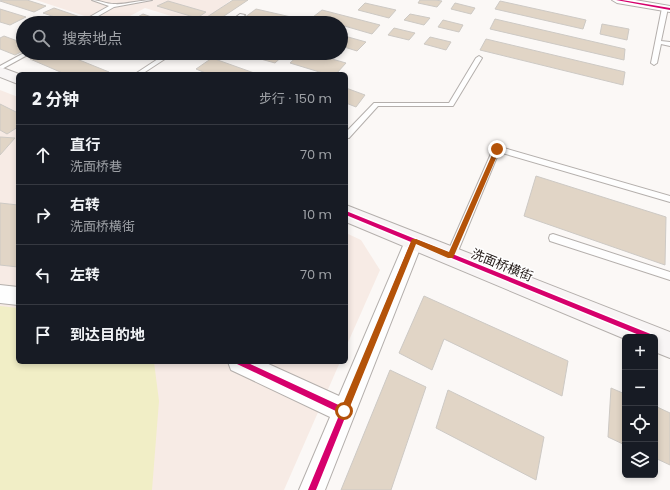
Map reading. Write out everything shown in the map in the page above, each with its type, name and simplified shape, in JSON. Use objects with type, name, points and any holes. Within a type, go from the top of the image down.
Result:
[{"type":"street","points":[[617,0],[668,8]]},
{"type":"street","points":[[0,72],[16,78]]},
{"type":"street","name":"洗面桥横街","points":[[348,214],[643,334]]},
{"type":"street","points":[[312,490],[414,241]]},
{"type":"street","points":[[0,294],[16,296]]},
{"type":"street","points":[[658,340],[670,345]]},
{"type":"street","points":[[243,364],[344,411]]},
{"type":"lane","points":[[94,0],[113,6]]},
{"type":"lane","points":[[95,16],[113,6],[150,0]]},
{"type":"lane","points":[[654,63],[658,42],[668,8]]},
{"type":"lane","points":[[658,42],[670,44]]},
{"type":"lane","points":[[348,134],[376,104],[451,105],[479,58]]},
{"type":"lane","points":[[0,68],[16,59]]},
{"type":"lane","points":[[141,72],[160,60]]},
{"type":"lane","points":[[451,256],[497,149],[670,199]]},
{"type":"lane","points":[[553,238],[670,276]]},
{"type":"shaded area","points":[[36,0],[231,0],[210,16],[171,16],[145,8],[130,16],[85,16]]},
{"type":"shaded area","points":[[0,90],[16,96],[16,364],[339,364],[284,490],[0,490]]},
{"type":"shaded area","points":[[348,234],[361,240],[380,270],[348,342]]},
{"type":"shaded area","points":[[0,306],[16,308],[16,364],[154,364],[159,401],[152,490],[0,490]]},
{"type":"building","points":[[27,0],[46,6],[34,12],[0,1]]},
{"type":"building","points":[[233,0],[248,0],[224,16],[209,16]]},
{"type":"building","points":[[420,0],[442,1],[437,7],[418,3]]},
{"type":"building","points":[[168,1],[206,12],[200,16],[190,16],[157,6]]},
{"type":"building","points":[[500,1],[586,20],[583,29],[495,9]]},
{"type":"building","points":[[365,3],[396,10],[389,18],[358,10]]},
{"type":"building","points":[[455,3],[475,8],[471,14],[451,9]]},
{"type":"building","points":[[54,8],[77,16],[52,16],[43,13]]},
{"type":"building","points":[[0,9],[23,16],[16,16],[16,22],[10,25],[0,22]]},
{"type":"building","points":[[256,9],[287,16],[247,16]]},
{"type":"building","points":[[322,10],[345,16],[314,16]]},
{"type":"building","points":[[410,14],[430,18],[424,25],[404,20]]},
{"type":"building","points":[[348,17],[380,25],[372,34],[348,27]]},
{"type":"building","points":[[495,19],[625,49],[624,60],[490,29]]},
{"type":"building","points":[[443,20],[463,25],[459,32],[438,27]]},
{"type":"building","points":[[602,24],[629,29],[627,40],[600,34]]},
{"type":"building","points":[[394,28],[415,33],[409,40],[388,35]]},
{"type":"building","points":[[4,36],[16,40],[16,54],[0,49],[0,38]]},
{"type":"building","points":[[348,37],[366,42],[357,51],[348,48]]},
{"type":"building","points":[[430,37],[451,42],[446,50],[424,44]]},
{"type":"building","points":[[486,39],[625,72],[623,85],[480,50]]},
{"type":"building","points":[[32,60],[79,60],[109,72],[60,72]]},
{"type":"building","points":[[209,60],[218,60],[251,72],[203,72],[196,69]]},
{"type":"building","points":[[264,60],[278,60],[275,63]]},
{"type":"building","points":[[293,60],[336,60],[346,63],[338,72],[319,72],[290,63]]},
{"type":"building","points":[[348,89],[365,95],[356,107],[348,104]]},
{"type":"building","points":[[0,104],[16,112],[16,128],[7,134],[0,130]]},
{"type":"building","points":[[0,137],[15,138],[0,155]]},
{"type":"building","points":[[536,176],[666,217],[665,265],[524,216]]},
{"type":"building","points":[[0,203],[16,205],[16,267],[0,265]]},
{"type":"building","points":[[424,296],[568,361],[562,396],[444,339],[432,370],[399,353]]},
{"type":"building","points":[[390,370],[426,387],[391,490],[341,490]]},
{"type":"building","points":[[611,388],[622,393],[622,444],[608,437]]},
{"type":"building","points":[[448,390],[544,437],[536,480],[436,428]]},
{"type":"building","points":[[658,407],[670,413],[670,465],[658,459]]},
{"type":"cycle path","points":[[617,0],[670,9]]},
{"type":"cycle path","points":[[348,214],[644,334]]},
{"type":"cycle path","points":[[312,490],[414,241]]},
{"type":"cycle path","points":[[243,364],[344,411]]},
{"type":"route","points":[[344,411],[414,241],[451,256],[497,149]]}]
